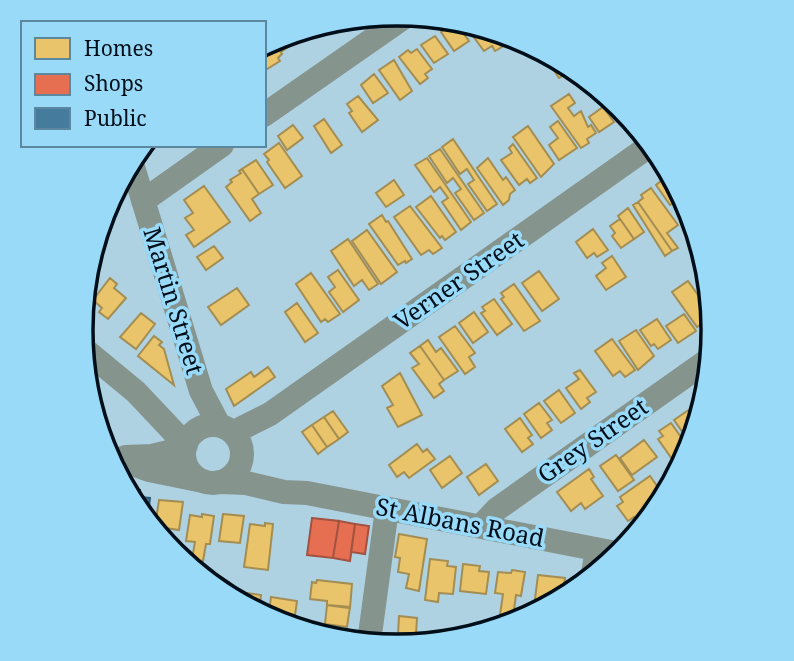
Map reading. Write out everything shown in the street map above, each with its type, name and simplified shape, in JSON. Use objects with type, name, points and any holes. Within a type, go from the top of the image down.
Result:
[{"type":"street","points":[[266,115],[387,26]]},
{"type":"street","points":[[143,201],[219,147]]},
{"type":"street","name":"Verner Street","points":[[214,439],[270,414],[642,151]]},
{"type":"street","name":"Martin Street","points":[[135,175],[214,439]]},
{"type":"street","points":[[94,357],[136,392],[214,439],[238,469],[233,475],[211,482],[190,471],[184,457],[214,439]]},
{"type":"street","name":"Grey Street","points":[[481,526],[497,509],[699,366]]},
{"type":"street","name":"St Albans Road","points":[[120,456],[152,456],[214,439],[299,492]]},
{"type":"street","name":"St Albans Road","points":[[121,459],[149,470],[211,482],[246,483],[481,526],[599,558]]},
{"type":"street","points":[[370,633],[387,509]]},
{"type":"building: Homes","points":[[444,30],[464,34],[469,41],[454,51],[441,32]]},
{"type":"building: Homes","points":[[435,36],[448,54],[434,63],[421,45]]},
{"type":"building: Homes","points":[[473,36],[495,42],[502,47],[495,51],[492,46],[484,51]]},
{"type":"building: Homes","points":[[417,49],[432,69],[425,74],[428,78],[420,84],[399,57],[408,50],[411,53]]},
{"type":"building: Homes","points":[[279,50],[282,54],[278,58],[280,61],[266,70],[266,56]]},
{"type":"building: Homes","points":[[394,60],[412,91],[400,100],[379,70]]},
{"type":"building: Homes","points":[[374,74],[388,93],[373,103],[361,85]]},
{"type":"building: Homes","points":[[569,94],[575,103],[568,108],[574,116],[581,111],[588,127],[591,125],[596,133],[587,139],[589,143],[581,148],[551,106]]},
{"type":"building: Homes","points":[[358,96],[378,120],[362,132],[349,113],[352,111],[347,104]]},
{"type":"building: Homes","points":[[603,107],[614,122],[599,132],[589,117]]},
{"type":"building: Homes","points":[[324,119],[342,145],[331,153],[314,126]]},
{"type":"building: Homes","points":[[558,121],[577,148],[559,160],[549,145],[558,138],[550,127]]},
{"type":"building: Homes","points":[[293,125],[303,138],[287,150],[278,136]]},
{"type":"building: Homes","points":[[528,126],[554,164],[541,177],[513,137]]},
{"type":"building: Homes","points":[[453,139],[497,204],[487,211],[468,184],[474,180],[467,169],[460,174],[442,147]]},
{"type":"building: Homes","points":[[279,143],[302,176],[285,188],[264,154]]},
{"type":"building: Homes","points":[[513,144],[537,178],[530,183],[527,179],[519,185],[501,160],[512,153],[509,148]]},
{"type":"building: Homes","points":[[440,149],[484,213],[474,220],[455,193],[461,189],[453,178],[447,183],[429,156]]},
{"type":"building: Homes","points":[[427,158],[471,222],[461,230],[442,202],[448,198],[440,187],[434,192],[415,165]]},
{"type":"building: Homes","points":[[488,158],[503,180],[506,177],[515,190],[503,205],[477,168]]},
{"type":"building: Homes","points":[[256,160],[273,185],[259,194],[242,169]]},
{"type":"building: Homes","points":[[242,169],[259,194],[252,199],[261,213],[250,221],[226,187]]},
{"type":"building: Homes","points":[[394,180],[404,195],[386,207],[376,193]]},
{"type":"building: Homes","points":[[661,181],[673,203],[670,205],[656,185]]},
{"type":"building: Homes","points":[[204,186],[230,222],[194,247],[186,235],[194,230],[185,218],[193,213],[184,200]]},
{"type":"building: Homes","points":[[651,188],[678,225],[667,233],[678,248],[672,251],[638,202],[643,198],[641,195]]},
{"type":"building: Homes","points":[[431,196],[456,232],[445,240],[442,236],[440,238],[416,207]]},
{"type":"building: Homes","points":[[638,202],[672,251],[665,256],[633,205]]},
{"type":"building: Homes","points":[[410,206],[442,248],[433,254],[429,250],[421,255],[394,217]]},
{"type":"building: Homes","points":[[628,208],[644,232],[634,239],[618,216]]},
{"type":"building: Homes","points":[[382,215],[412,259],[406,263],[405,261],[398,265],[369,224]]},
{"type":"building: Homes","points":[[620,219],[634,239],[621,248],[612,236],[615,233],[610,226]]},
{"type":"building: Homes","points":[[593,229],[608,250],[597,257],[594,253],[587,258],[576,242]]},
{"type":"building: Homes","points":[[367,230],[397,272],[381,284],[352,241]]},
{"type":"building: Homes","points":[[348,239],[378,284],[369,290],[362,280],[354,286],[331,251]]},
{"type":"building: Homes","points":[[214,246],[223,258],[206,270],[197,257]]},
{"type":"building: Homes","points":[[612,256],[626,277],[606,290],[596,276],[606,268],[602,263]]},
{"type":"building: Homes","points":[[338,270],[359,300],[343,312],[329,292],[335,287],[328,277]]},
{"type":"building: Homes","points":[[539,271],[559,299],[542,311],[522,283]]},
{"type":"building: Homes","points":[[311,273],[340,314],[328,322],[325,319],[321,322],[296,284]]},
{"type":"building: Homes","points":[[110,278],[117,284],[114,288],[126,298],[108,319],[99,312],[102,308],[94,298]]},
{"type":"building: Homes","points":[[688,281],[700,297],[701,324],[697,327],[672,292]]},
{"type":"building: Homes","points":[[514,284],[540,321],[524,331],[501,299],[504,297],[501,293]]},
{"type":"building: Homes","points":[[237,288],[249,305],[221,325],[208,307]]},
{"type":"building: Homes","points":[[494,299],[512,324],[497,335],[481,313],[485,311],[482,307]]},
{"type":"building: Homes","points":[[297,303],[318,333],[305,342],[285,312]]},
{"type":"building: Homes","points":[[474,312],[488,332],[473,343],[459,323]]},
{"type":"building: Homes","points":[[141,313],[155,324],[136,349],[120,337]]},
{"type":"building: Homes","points":[[684,314],[696,331],[678,343],[666,326]]},
{"type":"building: Homes","points":[[657,319],[671,340],[658,349],[654,344],[651,346],[640,330]]},
{"type":"building: Homes","points":[[455,326],[475,353],[469,357],[475,367],[465,374],[439,337]]},
{"type":"building: Homes","points":[[636,330],[654,356],[638,370],[619,341]]},
{"type":"building: Homes","points":[[154,336],[162,342],[159,345],[164,349],[174,385],[138,356]]},
{"type":"building: Homes","points":[[612,339],[635,370],[625,377],[620,371],[613,376],[595,351]]},
{"type":"building: Homes","points":[[428,340],[436,352],[441,348],[458,371],[444,380],[420,346]]},
{"type":"building: Homes","points":[[420,346],[444,380],[439,384],[444,391],[434,398],[412,368],[419,364],[410,353]]},
{"type":"building: Homes","points":[[268,367],[275,377],[234,406],[226,389],[251,372],[254,377]]},
{"type":"building: Homes","points":[[580,370],[596,392],[587,398],[590,402],[581,409],[566,388],[579,379],[574,373]]},
{"type":"building: Homes","points":[[400,373],[422,415],[398,427],[387,408],[393,405],[382,386]]},
{"type":"building: Homes","points":[[559,390],[575,413],[561,423],[544,401]]},
{"type":"building: Homes","points":[[539,403],[552,420],[547,423],[552,430],[541,438],[524,414]]},
{"type":"building: Homes","points":[[690,409],[691,410],[683,433],[674,420]]},
{"type":"building: Homes","points":[[333,411],[348,432],[339,439],[324,417]]},
{"type":"building: Homes","points":[[324,417],[339,439],[327,447],[312,425]]},
{"type":"building: Homes","points":[[520,418],[532,435],[528,438],[533,444],[522,452],[505,429]]},
{"type":"building: Homes","points":[[671,423],[681,438],[672,459],[658,439],[663,436],[659,431]]},
{"type":"building: Homes","points":[[312,425],[327,447],[318,454],[302,432]]},
{"type":"building: Homes","points":[[644,440],[657,457],[632,475],[620,458]]},
{"type":"building: Homes","points":[[417,444],[423,452],[427,449],[435,459],[409,478],[404,472],[397,477],[389,465]]},
{"type":"building: Homes","points":[[616,455],[634,480],[618,491],[600,466]]},
{"type":"building: Homes","points":[[450,456],[462,473],[442,488],[430,470]]},
{"type":"building: Homes","points":[[486,464],[498,481],[479,495],[467,477]]},
{"type":"building: Homes","points":[[589,469],[594,477],[591,479],[603,496],[585,509],[581,503],[571,511],[557,492]]},
{"type":"building: Homes","points":[[650,476],[658,487],[635,519],[634,517],[628,521],[617,506],[623,502],[620,497]]},
{"type":"building: Homes","points":[[159,500],[183,502],[179,530],[166,528],[157,517]]},
{"type":"building: Homes","points":[[202,514],[214,516],[210,544],[206,544],[203,561],[193,556],[195,542],[186,541],[190,515],[202,517]]},
{"type":"building: Homes","points":[[223,514],[244,516],[240,543],[219,541]]},
{"type":"building: Homes","points":[[265,523],[273,524],[268,570],[244,567],[250,524],[265,526]]},
{"type":"building: Homes","points":[[399,534],[427,539],[419,591],[406,588],[409,574],[398,572],[400,558],[395,557]]},
{"type":"building: Homes","points":[[430,559],[448,561],[447,566],[456,567],[453,594],[439,593],[438,602],[425,600]]},
{"type":"building: Homes","points":[[463,564],[480,566],[479,571],[489,572],[486,594],[460,591]]},
{"type":"building: Homes","points":[[512,570],[525,572],[521,596],[516,595],[514,612],[500,615],[503,594],[495,593],[498,572],[511,573]]},
{"type":"building: Homes","points":[[538,575],[565,578],[564,584],[535,602]]},
{"type":"building: Homes","points":[[317,580],[352,584],[350,608],[327,605],[327,601],[310,599],[312,582],[316,583]]},
{"type":"building: Homes","points":[[243,593],[261,595],[260,602]]},
{"type":"building: Homes","points":[[271,597],[297,601],[295,615],[270,607]]},
{"type":"building: Homes","points":[[327,605],[350,607],[347,627],[325,624]]},
{"type":"building: Homes","points":[[399,616],[417,618],[416,634],[398,634]]},
{"type":"building: Shops","points":[[312,518],[339,521],[333,558],[307,555]]},
{"type":"building: Shops","points":[[339,521],[355,524],[350,561],[333,558]]},
{"type":"building: Shops","points":[[355,524],[369,526],[365,554],[351,552]]},
{"type":"building: Public","points":[[142,497],[150,498],[149,507]]}]
